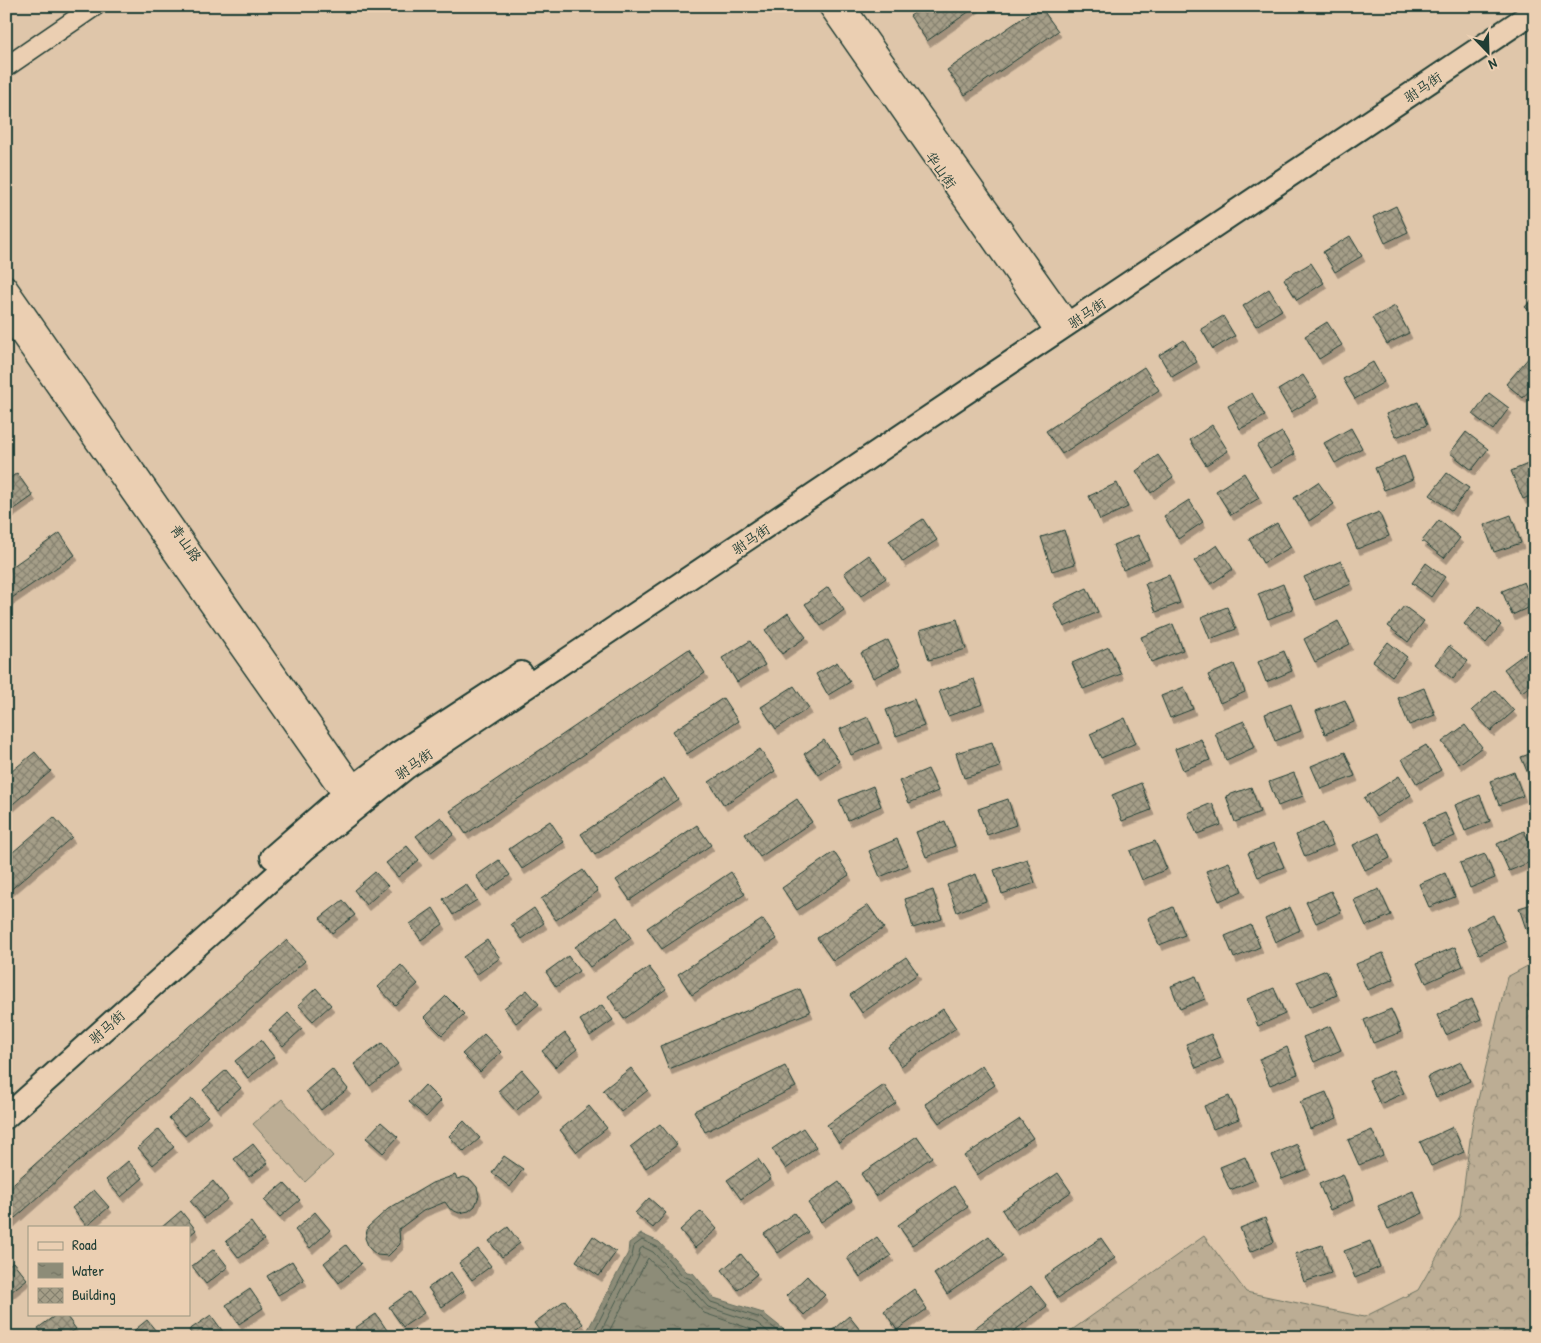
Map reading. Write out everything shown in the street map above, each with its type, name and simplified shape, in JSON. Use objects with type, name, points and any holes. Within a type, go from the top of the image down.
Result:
[{"type":"main road","name":"驸马街","points":[[1059,323],[1517,6]]},
{"type":"main road","name":"驸马街","points":[[6,1117],[304,850],[397,754],[1535,11]]},
{"type":"main road","name":"驸马街","points":[[6,1096],[354,798]]},
{"type":"street","points":[[6,67],[95,6]]},
{"type":"street","name":"华山街","points":[[828,6],[1059,323]]},
{"type":"street","name":"华山街","points":[[845,6],[1059,323]]},
{"type":"street","name":"青山路","points":[[6,285],[354,798]]},
{"type":"street","name":"青山路","points":[[6,315],[354,798]]},
{"type":"green space","points":[[1535,962],[1535,1337],[1062,1337],[1204,1236],[1246,1292],[1364,1317],[1418,1290],[1460,1216],[1472,1125],[1507,977]]},
{"type":"green space","points":[[282,1099],[333,1156],[305,1182],[253,1124]]},
{"type":"water","points":[[641,1234],[659,1242],[687,1272],[693,1273],[714,1298],[763,1313],[793,1337],[584,1337],[628,1253],[629,1243]]},
{"type":"building","points":[[924,6],[977,6],[927,41],[910,16]]},
{"type":"building","points":[[1040,6],[1058,31],[965,95],[947,70]]},
{"type":"building","points":[[1396,206],[1408,232],[1385,243],[1373,217]]},
{"type":"building","points":[[1350,236],[1362,256],[1335,272],[1323,252]]},
{"type":"building","points":[[1311,263],[1324,283],[1297,300],[1284,279]]},
{"type":"building","points":[[1269,289],[1282,310],[1256,326],[1243,306]]},
{"type":"building","points":[[1535,296],[1535,316],[1525,307]]},
{"type":"building","points":[[1395,306],[1409,333],[1387,344],[1372,318]]},
{"type":"building","points":[[1223,316],[1235,336],[1213,349],[1201,329]]},
{"type":"building","points":[[1327,322],[1342,345],[1319,359],[1305,336]]},
{"type":"building","points":[[1184,340],[1197,362],[1172,377],[1159,355]]},
{"type":"building","points":[[1531,355],[1535,359],[1535,384],[1523,398],[1506,384]]},
{"type":"building","points":[[1373,362],[1384,382],[1355,399],[1343,379]]},
{"type":"building","points":[[1144,367],[1159,390],[1062,454],[1046,431]]},
{"type":"building","points":[[1303,375],[1317,397],[1291,412],[1278,390]]},
{"type":"building","points":[[1252,393],[1265,416],[1240,429],[1228,406]]},
{"type":"building","points":[[1489,393],[1509,408],[1493,430],[1473,415]]},
{"type":"building","points":[[1418,402],[1427,425],[1396,437],[1386,414]]},
{"type":"building","points":[[1212,425],[1228,451],[1206,465],[1190,440]]},
{"type":"building","points":[[1351,428],[1362,448],[1335,463],[1324,443]]},
{"type":"building","points":[[1282,432],[1295,454],[1270,468],[1257,446]]},
{"type":"building","points":[[1466,432],[1488,449],[1472,470],[1450,453]]},
{"type":"building","points":[[1158,455],[1173,477],[1151,493],[1136,471]]},
{"type":"building","points":[[1404,456],[1413,479],[1384,490],[1375,468]]},
{"type":"building","points":[[1535,461],[1535,494],[1523,499],[1511,471]]},
{"type":"building","points":[[17,473],[33,496],[6,515],[6,481]]},
{"type":"building","points":[[1244,473],[1259,498],[1231,515],[1216,491]]},
{"type":"building","points":[[1447,473],[1469,488],[1452,511],[1430,495]]},
{"type":"building","points":[[1318,482],[1334,504],[1309,521],[1294,498]]},
{"type":"building","points":[[1117,483],[1128,507],[1100,520],[1089,496]]},
{"type":"building","points":[[1189,500],[1203,522],[1178,539],[1164,516]]},
{"type":"building","points":[[1379,512],[1389,536],[1357,549],[1347,525]]},
{"type":"building","points":[[1511,515],[1521,543],[1494,552],[1484,525]]},
{"type":"building","points":[[923,519],[937,540],[903,562],[889,541]]},
{"type":"building","points":[[1439,520],[1460,538],[1444,558],[1422,541]]},
{"type":"building","points":[[1277,523],[1291,547],[1263,563],[1249,539]]},
{"type":"building","points":[[1064,530],[1075,564],[1052,571],[1041,537]]},
{"type":"building","points":[[60,533],[75,555],[6,602],[6,571]]},
{"type":"building","points":[[1138,535],[1149,559],[1123,570],[1113,545]]},
{"type":"building","points":[[1217,545],[1233,569],[1211,584],[1194,561]]},
{"type":"building","points":[[869,555],[886,578],[861,596],[844,573]]},
{"type":"building","points":[[1341,561],[1351,584],[1314,600],[1304,577]]},
{"type":"building","points":[[1426,563],[1445,577],[1431,597],[1412,583]]},
{"type":"building","points":[[1169,575],[1180,603],[1156,612],[1145,584]]},
{"type":"building","points":[[1524,582],[1534,605],[1512,615],[1502,591]]},
{"type":"building","points":[[1283,584],[1293,609],[1268,619],[1258,594]]},
{"type":"building","points":[[828,587],[844,610],[821,626],[805,604]]},
{"type":"building","points":[[1087,588],[1098,612],[1064,627],[1053,604]]},
{"type":"building","points":[[1404,606],[1424,621],[1408,642],[1388,626]]},
{"type":"building","points":[[1479,606],[1501,625],[1486,643],[1464,624]]},
{"type":"building","points":[[1227,607],[1236,629],[1210,639],[1201,617]]},
{"type":"building","points":[[788,613],[806,637],[782,654],[765,630]]},
{"type":"building","points":[[957,619],[966,649],[929,660],[920,630]]},
{"type":"building","points":[[1338,621],[1350,644],[1315,662],[1304,639]]},
{"type":"building","points":[[1173,624],[1183,650],[1151,662],[1141,637]]},
{"type":"building","points":[[888,640],[900,665],[873,678],[861,653]]},
{"type":"building","points":[[750,641],[765,665],[737,682],[722,658]]},
{"type":"building","points":[[1388,642],[1407,657],[1392,676],[1373,661]]},
{"type":"building","points":[[1449,646],[1468,661],[1453,679],[1435,664]]},
{"type":"building","points":[[1109,647],[1121,674],[1083,689],[1072,663]]},
{"type":"building","points":[[689,649],[705,673],[466,834],[450,811]]},
{"type":"building","points":[[1284,651],[1292,671],[1266,682],[1258,662]]},
{"type":"building","points":[[1527,652],[1535,662],[1535,682],[1522,692],[1504,669]]},
{"type":"building","points":[[837,662],[850,682],[828,695],[816,674]]},
{"type":"building","points":[[1234,664],[1245,692],[1220,703],[1208,675]]},
{"type":"building","points":[[974,679],[983,704],[948,716],[939,691]]},
{"type":"building","points":[[794,686],[809,708],[776,729],[761,707]]},
{"type":"building","points":[[1184,687],[1193,709],[1170,718],[1161,696]]},
{"type":"building","points":[[1424,688],[1435,715],[1409,725],[1398,698]]},
{"type":"building","points":[[1495,690],[1514,711],[1491,731],[1472,710]]},
{"type":"building","points":[[723,698],[738,721],[687,754],[673,731]]},
{"type":"building","points":[[914,699],[924,726],[896,736],[886,710]]},
{"type":"building","points":[[1345,700],[1354,722],[1325,734],[1316,711]]},
{"type":"building","points":[[1291,704],[1301,731],[1275,741],[1265,714]]},
{"type":"building","points":[[868,717],[879,743],[851,755],[840,729]]},
{"type":"building","points":[[1125,718],[1136,743],[1101,758],[1090,734]]},
{"type":"building","points":[[1244,721],[1255,747],[1226,760],[1215,733]]},
{"type":"building","points":[[1465,725],[1482,747],[1459,764],[1442,742]]},
{"type":"building","points":[[1201,739],[1210,760],[1183,770],[1175,749]]},
{"type":"building","points":[[824,740],[839,761],[819,775],[804,754]]},
{"type":"building","points":[[992,742],[1000,767],[964,778],[956,753]]},
{"type":"building","points":[[1426,745],[1441,770],[1417,784],[1402,759]]},
{"type":"building","points":[[760,749],[775,771],[724,805],[709,782]]},
{"type":"building","points":[[35,752],[51,771],[6,810],[6,776]]},
{"type":"building","points":[[1345,752],[1355,776],[1321,789],[1311,766]]},
{"type":"building","points":[[1535,752],[1535,780],[1531,781],[1521,757]]},
{"type":"building","points":[[928,769],[938,791],[909,803],[899,781]]},
{"type":"building","points":[[1514,772],[1523,796],[1499,805],[1490,781]]},
{"type":"building","points":[[1294,773],[1303,796],[1278,806],[1269,782]]},
{"type":"building","points":[[1399,776],[1411,795],[1376,817],[1364,798]]},
{"type":"building","points":[[664,778],[678,799],[595,855],[581,834]]},
{"type":"building","points":[[1141,783],[1151,810],[1122,821],[1112,795]]},
{"type":"building","points":[[873,786],[881,806],[848,820],[839,800]]},
{"type":"building","points":[[1251,787],[1260,812],[1235,822],[1226,796]]},
{"type":"building","points":[[1480,795],[1490,821],[1465,831],[1455,805]]},
{"type":"building","points":[[797,799],[812,822],[760,857],[745,834]]},
{"type":"building","points":[[1008,799],[1016,825],[987,835],[978,809]]},
{"type":"building","points":[[1212,803],[1221,825],[1197,834],[1188,813]]},
{"type":"building","points":[[1445,813],[1455,836],[1432,845],[1423,822]]},
{"type":"building","points":[[54,817],[72,837],[7,893],[6,858]]},
{"type":"building","points":[[441,817],[454,834],[430,853],[416,836]]},
{"type":"building","points":[[550,821],[564,842],[522,869],[509,849]]},
{"type":"building","points":[[945,821],[955,846],[926,857],[916,832]]},
{"type":"building","points":[[1323,823],[1333,845],[1305,857],[1296,835]]},
{"type":"building","points":[[697,825],[711,845],[630,900],[616,880]]},
{"type":"building","points":[[1524,831],[1535,854],[1535,860],[1509,871],[1497,844]]},
{"type":"building","points":[[1379,833],[1390,858],[1365,870],[1353,845]]},
{"type":"building","points":[[897,839],[908,865],[880,877],[869,851]]},
{"type":"building","points":[[1155,841],[1167,869],[1142,880],[1130,851]]},
{"type":"building","points":[[1274,843],[1284,867],[1258,877],[1248,853]]},
{"type":"building","points":[[407,846],[419,860],[398,877],[386,863]]},
{"type":"building","points":[[834,852],[849,875],[797,910],[782,888]]},
{"type":"building","points":[[1485,854],[1495,878],[1470,888],[1460,863]]},
{"type":"building","points":[[1027,859],[1035,883],[1002,894],[994,870]]},
{"type":"building","points":[[499,860],[510,875],[487,891],[476,876]]},
{"type":"building","points":[[1229,862],[1242,891],[1219,901],[1206,871]]},
{"type":"building","points":[[583,870],[598,891],[556,920],[541,899]]},
{"type":"building","points":[[375,872],[388,886],[366,905],[354,890]]},
{"type":"building","points":[[731,872],[745,894],[662,949],[647,928]]},
{"type":"building","points":[[1445,873],[1455,897],[1429,907],[1419,884]]},
{"type":"building","points":[[976,874],[986,901],[957,912],[947,885]]},
{"type":"building","points":[[466,884],[477,900],[453,915],[443,899]]},
{"type":"building","points":[[1379,889],[1391,915],[1366,926],[1354,900]]},
{"type":"building","points":[[933,890],[942,919],[913,928],[905,899]]},
{"type":"building","points":[[1331,891],[1341,912],[1316,923],[1306,902]]},
{"type":"building","points":[[343,900],[355,915],[332,933],[320,918]]},
{"type":"building","points":[[1535,903],[1535,926],[1526,929],[1519,908]]},
{"type":"building","points":[[868,905],[884,928],[833,961],[817,938]]},
{"type":"building","points":[[1173,907],[1185,935],[1159,945],[1148,918]]},
{"type":"building","points":[[1290,907],[1300,930],[1275,942],[1265,919]]},
{"type":"building","points":[[433,908],[443,924],[421,940],[410,924]]},
{"type":"building","points":[[534,908],[544,923],[522,939],[511,924]]},
{"type":"building","points":[[1493,915],[1505,942],[1479,954],[1467,928]]},
{"type":"building","points":[[617,917],[631,938],[590,967],[575,947]]},
{"type":"building","points":[[763,919],[777,939],[692,995],[678,974]]},
{"type":"building","points":[[1251,925],[1260,947],[1234,958],[1225,936]]},
{"type":"building","points":[[287,940],[305,961],[6,1226],[6,1190]]},
{"type":"building","points":[[487,940],[500,958],[476,975],[463,957]]},
{"type":"building","points":[[1455,947],[1463,966],[1426,983],[1417,963]]},
{"type":"building","points":[[1383,953],[1394,979],[1367,990],[1356,964]]},
{"type":"building","points":[[568,956],[579,971],[556,987],[546,972]]},
{"type":"building","points":[[906,957],[918,974],[862,1013],[850,995]]},
{"type":"building","points":[[401,965],[418,984],[395,1005],[378,987]]},
{"type":"building","points":[[649,967],[666,989],[624,1019],[608,996]]},
{"type":"building","points":[[1326,970],[1337,995],[1309,1007],[1297,982]]},
{"type":"building","points":[[1196,976],[1205,999],[1180,1009],[1171,986]]},
{"type":"building","points":[[316,988],[331,1005],[313,1021],[298,1005]]},
{"type":"building","points":[[1274,988],[1285,1014],[1258,1026],[1247,999]]},
{"type":"building","points":[[800,989],[810,1012],[669,1069],[660,1046]]},
{"type":"building","points":[[527,990],[539,1004],[516,1023],[504,1008]]},
{"type":"building","points":[[446,996],[464,1014],[442,1035],[424,1017]]},
{"type":"building","points":[[1472,999],[1481,1019],[1446,1035],[1437,1015]]},
{"type":"building","points":[[602,1005],[613,1020],[590,1036],[580,1020]]},
{"type":"building","points":[[943,1009],[956,1028],[901,1066],[888,1047]]},
{"type":"building","points":[[1391,1009],[1401,1032],[1373,1043],[1364,1020]]},
{"type":"building","points":[[288,1013],[302,1029],[283,1046],[269,1030]]},
{"type":"building","points":[[1330,1026],[1341,1050],[1314,1062],[1303,1037]]},
{"type":"building","points":[[565,1033],[577,1049],[555,1067],[542,1051]]},
{"type":"building","points":[[484,1034],[501,1052],[480,1072],[462,1054]]},
{"type":"building","points":[[1211,1034],[1221,1058],[1196,1068],[1186,1044]]},
{"type":"building","points":[[261,1040],[274,1057],[248,1078],[235,1061]]},
{"type":"building","points":[[382,1043],[398,1064],[370,1086],[354,1064]]},
{"type":"building","points":[[1287,1047],[1298,1074],[1270,1085],[1259,1059]]},
{"type":"building","points":[[1461,1062],[1470,1081],[1436,1097],[1427,1077]]},
{"type":"building","points":[[982,1065],[995,1085],[939,1123],[925,1104]]},
{"type":"building","points":[[785,1066],[796,1087],[705,1132],[694,1111]]},
{"type":"building","points":[[631,1068],[648,1090],[621,1112],[603,1090]]},
{"type":"building","points":[[332,1069],[348,1089],[321,1110],[306,1091]]},
{"type":"building","points":[[226,1070],[241,1088],[218,1108],[203,1090]]},
{"type":"building","points":[[522,1070],[539,1090],[516,1111],[498,1091]]},
{"type":"building","points":[[1393,1070],[1404,1093],[1380,1104],[1369,1080]]},
{"type":"building","points":[[425,1085],[441,1101],[426,1117],[409,1102]]},
{"type":"building","points":[[884,1085],[896,1103],[839,1143],[827,1125]]},
{"type":"building","points":[[1326,1092],[1337,1118],[1310,1129],[1300,1102]]},
{"type":"building","points":[[1229,1096],[1239,1119],[1213,1129],[1204,1106]]},
{"type":"building","points":[[192,1099],[208,1116],[185,1136],[169,1118]]},
{"type":"building","points":[[589,1106],[607,1128],[577,1152],[560,1130]]},
{"type":"building","points":[[1020,1119],[1033,1138],[977,1175],[964,1156]]},
{"type":"building","points":[[464,1121],[480,1138],[464,1152],[449,1136]]},
{"type":"building","points":[[381,1122],[398,1137],[383,1153],[366,1138]]},
{"type":"building","points":[[660,1124],[677,1145],[646,1168],[630,1147]]},
{"type":"building","points":[[1453,1127],[1464,1152],[1431,1166],[1420,1142]]},
{"type":"building","points":[[803,1128],[816,1147],[786,1169],[772,1149]]},
{"type":"building","points":[[159,1129],[174,1147],[153,1165],[138,1148]]},
{"type":"building","points":[[1372,1130],[1383,1155],[1359,1165],[1348,1140]]},
{"type":"building","points":[[917,1136],[932,1157],[876,1196],[861,1174]]},
{"type":"building","points":[[253,1144],[268,1163],[249,1177],[234,1159]]},
{"type":"building","points":[[1297,1144],[1307,1169],[1282,1179],[1272,1155]]},
{"type":"building","points":[[504,1156],[523,1169],[510,1187],[492,1173]]},
{"type":"building","points":[[1245,1157],[1255,1180],[1230,1190],[1220,1167]]},
{"type":"building","points":[[758,1159],[771,1178],[741,1199],[727,1180]]},
{"type":"building","points":[[128,1161],[143,1178],[121,1197],[106,1180]]},
{"type":"building","points":[[1058,1173],[1071,1192],[1015,1230],[1002,1210]]},
{"type":"building","points":[[1343,1174],[1353,1200],[1330,1210],[1319,1184]]},
{"type":"building","points":[[455,1175],[457,1179],[464,1177],[471,1180],[477,1187],[479,1196],[475,1206],[469,1211],[459,1213],[450,1209],[445,1202],[423,1211],[399,1229],[400,1244],[388,1256],[377,1255],[369,1248],[365,1238],[368,1227],[388,1209],[432,1183]]},
{"type":"building","points":[[213,1181],[228,1199],[204,1218],[190,1201]]},
{"type":"building","points":[[839,1182],[852,1201],[821,1222],[808,1203]]},
{"type":"building","points":[[284,1183],[300,1200],[280,1217],[264,1200]]},
{"type":"building","points":[[954,1186],[968,1207],[912,1245],[898,1225]]},
{"type":"building","points":[[94,1190],[109,1207],[87,1226],[72,1208]]},
{"type":"building","points":[[1413,1191],[1423,1213],[1388,1229],[1378,1206]]},
{"type":"building","points":[[649,1198],[666,1213],[653,1228],[635,1213]]},
{"type":"building","points":[[181,1211],[196,1230],[190,1235],[190,1226],[163,1226]]},
{"type":"building","points":[[701,1211],[717,1229],[695,1248],[680,1230]]},
{"type":"building","points":[[315,1212],[330,1230],[310,1248],[295,1230]]},
{"type":"building","points":[[794,1213],[808,1232],[778,1253],[764,1234]]},
{"type":"building","points":[[1265,1218],[1274,1242],[1250,1252],[1240,1228]]},
{"type":"building","points":[[251,1222],[264,1240],[239,1258],[226,1241]]},
{"type":"building","points":[[508,1227],[520,1243],[502,1257],[489,1241]]},
{"type":"building","points":[[593,1236],[616,1252],[599,1276],[576,1261]]},
{"type":"building","points":[[989,1236],[1003,1256],[947,1294],[934,1274]]},
{"type":"building","points":[[877,1237],[891,1256],[860,1277],[847,1258]]},
{"type":"building","points":[[1101,1238],[1115,1258],[1058,1298],[1044,1277]]},
{"type":"building","points":[[1370,1241],[1380,1267],[1355,1278],[1344,1251]]},
{"type":"building","points":[[346,1245],[361,1264],[339,1283],[324,1263]]},
{"type":"building","points":[[1322,1245],[1331,1273],[1304,1282],[1295,1254]]},
{"type":"building","points":[[214,1249],[228,1267],[206,1284],[192,1266]]},
{"type":"building","points":[[478,1249],[491,1266],[472,1280],[459,1263]]},
{"type":"building","points":[[741,1254],[757,1274],[738,1290],[722,1270]]},
{"type":"building","points":[[292,1261],[304,1280],[278,1295],[267,1276]]},
{"type":"building","points":[[13,1262],[27,1279],[6,1296],[6,1267]]},
{"type":"building","points":[[451,1272],[464,1291],[442,1307],[428,1288]]},
{"type":"building","points":[[807,1276],[825,1295],[804,1315],[786,1296]]},
{"type":"building","points":[[1031,1286],[1047,1306],[1006,1337],[963,1337]]},
{"type":"building","points":[[250,1289],[263,1308],[239,1324],[226,1305]]},
{"type":"building","points":[[914,1289],[927,1309],[897,1330],[884,1311]]},
{"type":"building","points":[[410,1292],[424,1313],[403,1327],[389,1307]]},
{"type":"building","points":[[565,1300],[583,1324],[565,1337],[544,1337],[534,1323]]},
{"type":"building","points":[[376,1314],[389,1333],[384,1337],[361,1337],[355,1328]]},
{"type":"building","points":[[211,1315],[224,1333],[218,1337],[193,1337],[189,1330]]},
{"type":"building","points":[[54,1316],[66,1316],[76,1329],[65,1337],[44,1337],[38,1328]]},
{"type":"building","points":[[849,1316],[865,1336],[832,1337],[829,1333]]},
{"type":"building","points":[[147,1320],[161,1337],[126,1337]]}]
